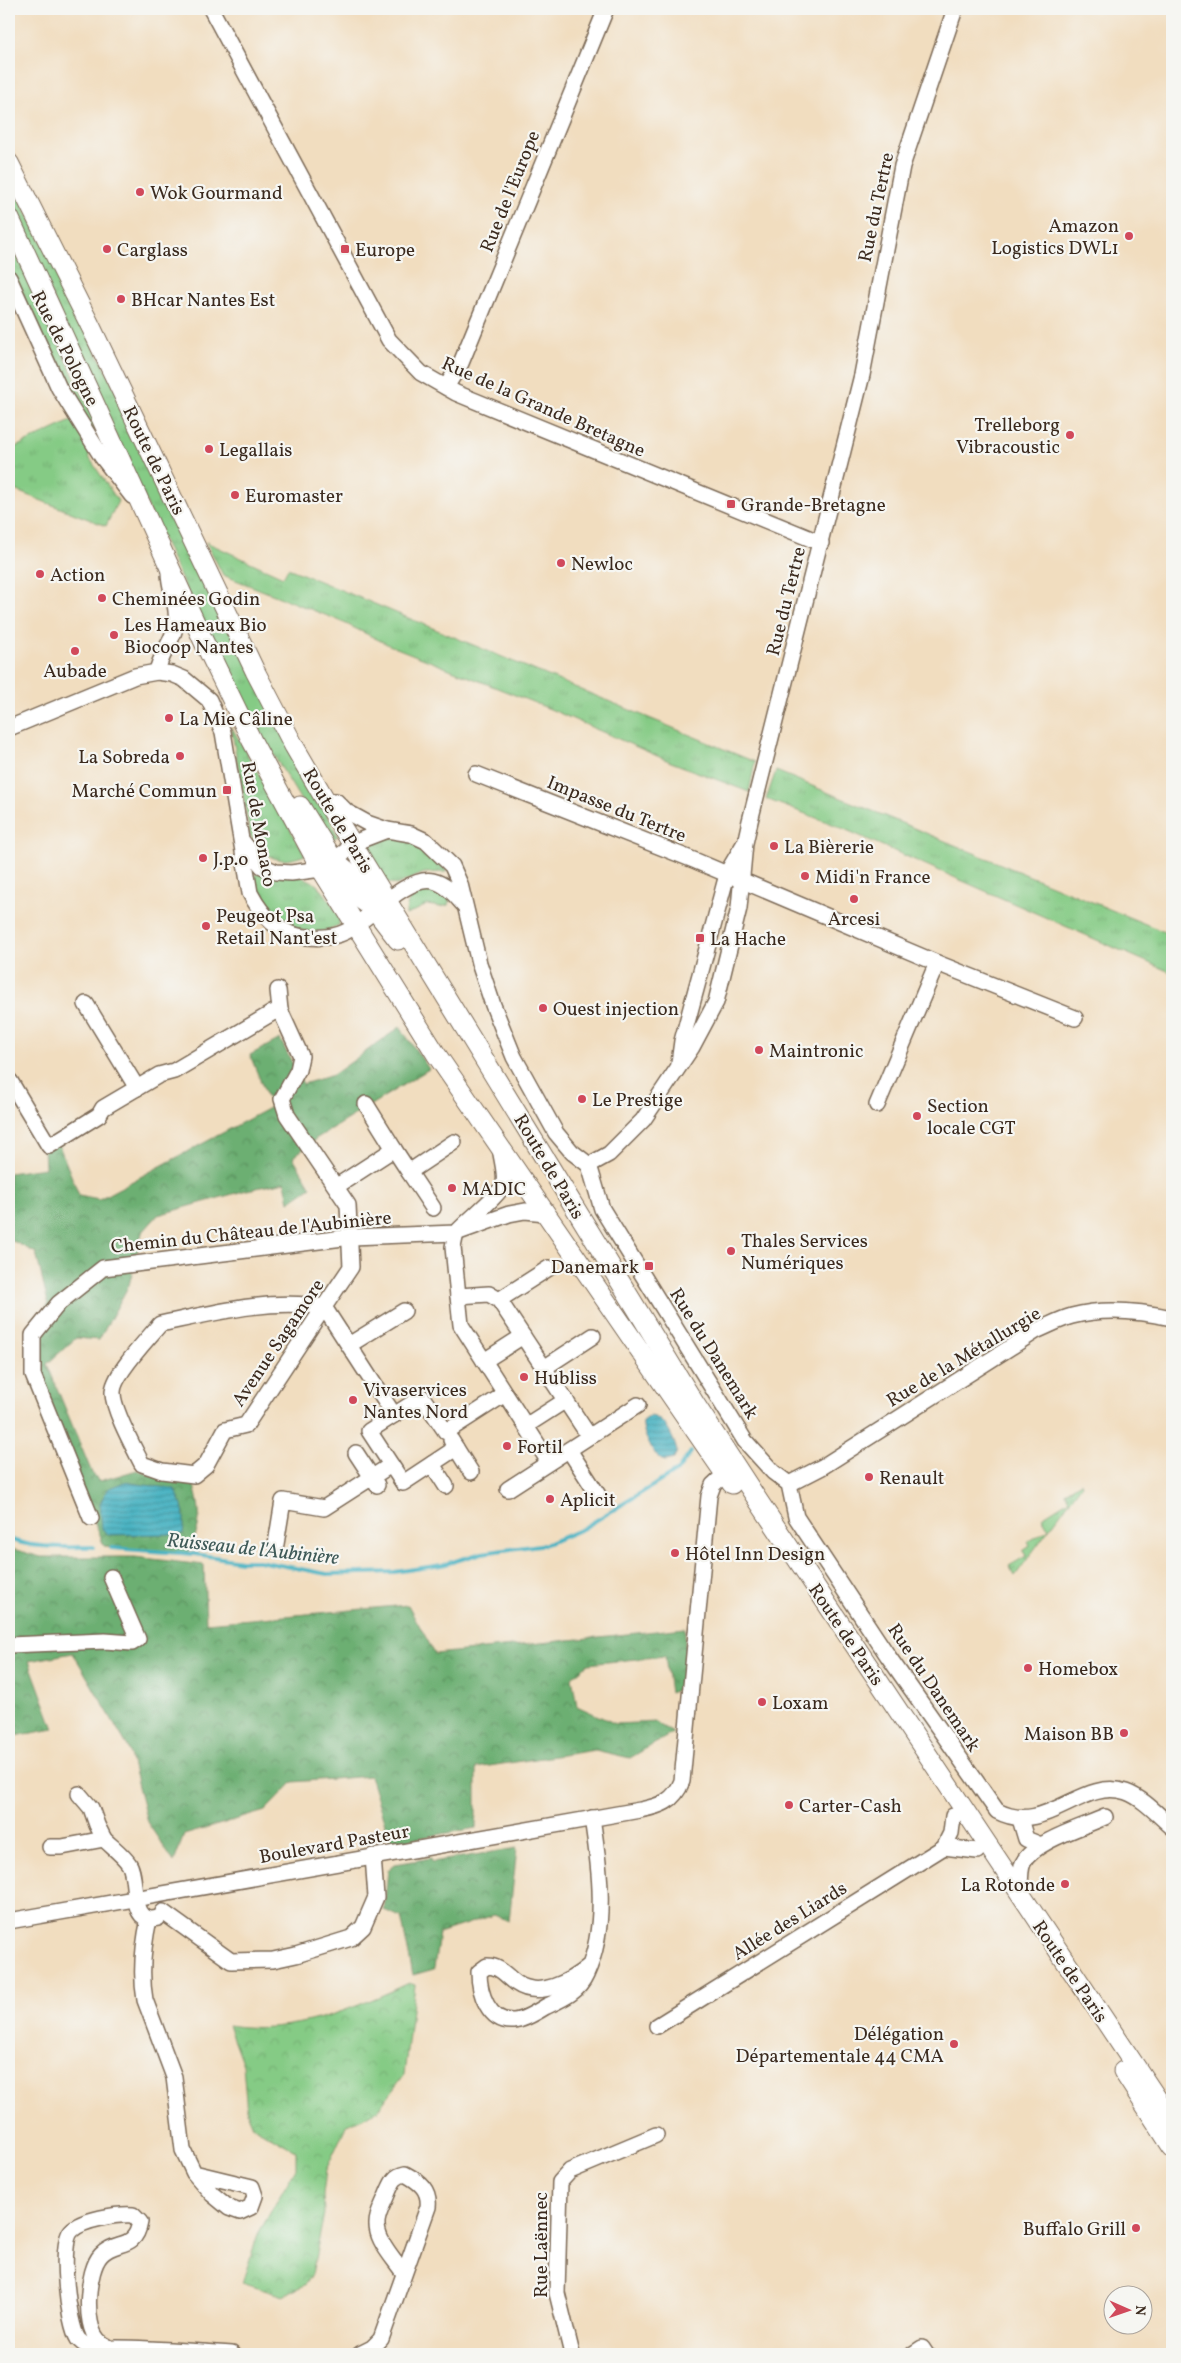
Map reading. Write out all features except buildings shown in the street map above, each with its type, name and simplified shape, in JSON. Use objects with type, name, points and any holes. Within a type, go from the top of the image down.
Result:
[{"type":"main road","name":"Route de Paris","points":[[9,163],[91,327],[255,671],[294,746],[354,846],[381,905],[438,982],[695,1404],[1172,2121]]},
{"type":"main road","name":"Route de Paris","points":[[9,217],[141,508],[252,741],[327,864],[354,926],[410,1015],[725,1474],[1172,2147]]},
{"type":"main road","points":[[327,864],[365,886],[381,905]]},
{"type":"street","name":"Rue de la Grande Bretagne","points":[[211,9],[389,340],[421,373],[446,387],[509,415],[821,543]]},
{"type":"street","name":"Rue de l'Europe","points":[[446,387],[461,364],[606,9]]},
{"type":"street","name":"Rue du Tertre","points":[[589,1165],[609,1154],[643,1120],[692,1047],[716,1002],[734,932],[743,880],[745,843],[862,375],[902,166],[955,9]]},
{"type":"street","name":"Rue de Pologne","points":[[9,278],[58,388],[102,457],[141,508]]},
{"type":"street","points":[[9,728],[135,676],[157,672],[176,623],[176,610],[169,585],[169,568]]},
{"type":"street","name":"Rue de Monaco","points":[[157,672],[172,674],[184,679],[209,700],[223,732],[250,893],[257,908],[270,922],[297,937],[331,937],[354,926],[381,905]]},
{"type":"street","name":"Impasse du Tertre","points":[[476,774],[743,880],[937,963],[1075,1018]]},
{"type":"street","points":[[326,801],[336,801],[347,812],[361,821],[387,830],[411,834],[426,841],[440,852],[452,866],[460,884],[463,904],[494,1010],[514,1057],[556,1133],[572,1152],[589,1165]]},
{"type":"street","points":[[241,840],[262,866],[276,872],[291,873],[327,864],[370,836],[387,830]]},
{"type":"street","points":[[678,1067],[682,1041],[727,874],[745,843]]},
{"type":"street","points":[[381,905],[413,885],[432,880],[447,887],[463,904]]},
{"type":"street","points":[[877,1105],[937,963]]},
{"type":"street","name":"Avenue Sagamore","points":[[278,990],[280,1010],[301,1056],[298,1070],[282,1099],[284,1107],[287,1115],[337,1186],[348,1205],[351,1267],[246,1425],[225,1430],[206,1465],[194,1475],[162,1471],[142,1464],[123,1427],[112,1393],[118,1377],[160,1324],[216,1312],[298,1303],[324,1307]]},
{"type":"street","points":[[86,1004],[138,1088]]},
{"type":"street","points":[[10,1081],[49,1146],[99,1115],[102,1108],[159,1075],[174,1071],[280,1010]]},
{"type":"street","points":[[366,1104],[433,1208]]},
{"type":"street","points":[[410,1172],[454,1142]]},
{"type":"street","points":[[500,1147],[504,1183],[499,1193],[472,1215],[456,1232],[453,1247],[461,1325],[549,1462]]},
{"type":"street","points":[[337,1186],[394,1149]]},
{"type":"street","name":"Rue du Danemark","points":[[589,1165],[602,1209],[745,1441],[773,1472],[789,1484],[796,1517],[888,1656],[985,1795],[997,1811],[1007,1817],[1020,1819]]},
{"type":"street","name":"Chemin du Château de l'Aubinière","points":[[91,1518],[33,1375],[33,1335],[59,1303],[103,1268],[351,1237],[456,1232],[509,1214],[525,1211],[546,1213]]},
{"type":"street","points":[[500,1300],[548,1268]]},
{"type":"street","points":[[458,1296],[488,1294],[500,1300],[589,1436]]},
{"type":"street","points":[[324,1307],[394,1415]]},
{"type":"street","name":"Rue de la Métallurgie","points":[[789,1484],[822,1467],[1036,1331],[1073,1316],[1117,1310],[1147,1312],[1172,1318]]},
{"type":"street","points":[[349,1345],[404,1311]]},
{"type":"street","points":[[484,1361],[523,1336]]},
{"type":"street","points":[[544,1368],[593,1336]]},
{"type":"street","points":[[446,1432],[505,1394]]},
{"type":"street","points":[[456,1448],[403,1483],[369,1431],[422,1397],[446,1432],[472,1472]]},
{"type":"street","points":[[526,1425],[566,1400]]},
{"type":"street","points":[[508,1489],[638,1405]]},
{"type":"street","points":[[569,1450],[600,1498]]},
{"type":"street","points":[[356,1453],[374,1482]]},
{"type":"street","points":[[432,1464],[446,1486]]},
{"type":"street","points":[[276,1544],[283,1501],[324,1508],[374,1482],[391,1465]]},
{"type":"street","name":"Boulevard Pasteur","points":[[9,1921],[592,1818],[665,1803],[678,1791],[682,1781],[709,1496],[713,1485],[725,1474]]},
{"type":"street","points":[[9,1645],[105,1641],[132,1643],[138,1639],[111,1577]]},
{"type":"street","points":[[1041,1845],[1026,1839],[1020,1819],[1035,1818],[1100,1791],[1115,1790],[1136,1797],[1172,1827]]},
{"type":"street","points":[[79,1794],[91,1808],[96,1825],[104,1839],[130,1865],[135,1890],[134,1898],[137,1908],[143,1916],[156,1915],[231,1961],[273,1960],[351,1938],[363,1927],[376,1897],[373,1856]]},
{"type":"street","points":[[953,1816],[951,1833],[944,1847],[977,1851]]},
{"type":"street","points":[[589,1966],[574,1979],[548,1988],[530,1990],[516,1983],[496,1966],[487,1966],[479,1972],[479,1986],[487,2007],[500,2018],[515,2021],[572,1994],[585,1977],[589,1966],[599,1916],[600,1877],[592,1818]]},
{"type":"street","points":[[1020,1894],[1024,1861],[1041,1845],[1105,1818]]},
{"type":"street","points":[[50,1847],[62,1847],[104,1839]]},
{"type":"street","name":"Allée des Liards","points":[[657,2026],[944,1847]]},
{"type":"street","points":[[164,1893],[156,1915],[142,1974],[145,2000],[174,2077],[183,2150],[194,2173]]},
{"type":"street","name":"Rue Laënnec","points":[[572,2354],[557,2293],[560,2182],[570,2171],[656,2135]]},
{"type":"street","points":[[360,2354],[372,2348],[381,2339],[403,2272],[428,2207],[430,2197],[426,2188],[405,2174],[398,2175],[393,2181],[377,2218],[378,2233],[386,2249],[403,2272]]},
{"type":"street","points":[[110,2348],[97,2339],[90,2322],[90,2276],[102,2254],[129,2242],[138,2234],[140,2222],[133,2215],[119,2214],[85,2222],[71,2231],[65,2245],[66,2283],[73,2324],[78,2339],[89,2348],[232,2354]]},
{"type":"street","points":[[912,2354],[922,2348],[926,2354]]},
{"type":"green space","points":[[9,177],[338,836],[326,842],[263,737],[184,585],[9,202]]},
{"type":"green space","points":[[9,238],[105,443],[88,456],[118,501],[106,526],[9,488],[9,450],[80,417],[9,269]]},
{"type":"green space","points":[[206,542],[283,577],[288,568],[755,762],[749,792],[671,762],[550,709],[389,645],[338,620],[223,575]]},
{"type":"green space","points":[[231,726],[305,855],[287,860],[273,858],[261,849],[250,835]]},
{"type":"green space","points":[[776,771],[1172,935],[1172,973],[835,825],[766,799]]},
{"type":"green space","points":[[386,837],[413,843],[426,850],[446,869],[446,872],[424,873],[396,885],[384,881],[362,846]]},
{"type":"green space","points":[[264,872],[303,877],[310,880],[317,885],[331,903],[338,916],[339,925],[325,931],[311,932],[297,929],[284,923],[272,914],[263,903],[257,889],[255,875]]},
{"type":"green space","points":[[427,888],[440,890],[451,901],[448,902],[449,905],[440,907],[427,905],[406,915],[406,909],[413,895]]},
{"type":"green space","points":[[400,1027],[429,1069],[317,1138],[293,1157],[311,1187],[289,1202],[285,1182],[247,1190],[158,1215],[142,1233],[129,1285],[99,1340],[76,1338],[47,1364],[92,1473],[100,1481],[137,1470],[149,1475],[193,1482],[198,1502],[199,1518],[196,1534],[188,1554],[104,1546],[37,1374],[36,1335],[48,1303],[36,1253],[9,1239],[9,1173],[45,1168],[44,1148],[56,1138],[79,1195],[99,1199],[271,1107],[250,1055],[280,1039],[303,1084],[333,1075]]},
{"type":"green space","points":[[1081,1482],[1082,1484],[1015,1576],[1009,1566],[1026,1556],[1023,1551],[1030,1546],[1028,1542],[1049,1529],[1042,1517],[1069,1500],[1065,1492]]},
{"type":"green space","points":[[9,1548],[41,1557],[135,1557],[204,1565],[206,1623],[408,1605],[435,1654],[685,1628],[685,1687],[670,1693],[665,1656],[588,1664],[572,1677],[577,1706],[616,1724],[655,1722],[673,1733],[630,1758],[595,1750],[476,1768],[476,1828],[391,1843],[370,1776],[293,1782],[265,1811],[184,1835],[174,1862],[147,1822],[128,1747],[73,1653],[29,1661],[54,1729],[15,1736],[9,1712]]},
{"type":"green space","points":[[517,1848],[509,1921],[494,1915],[439,1933],[434,1969],[413,1975],[401,1917],[384,1910],[388,1870],[395,1864],[431,1858],[432,1862]]},
{"type":"green space","points":[[409,1983],[415,1985],[404,2075],[378,2110],[346,2126],[326,2170],[323,2194],[324,2214],[312,2274],[306,2284],[283,2296],[242,2283],[258,2234],[296,2168],[296,2151],[253,2126],[247,2112],[243,2065],[228,2025],[275,2027],[322,2018],[344,2011]]},
{"type":"water","points":[[650,1416],[660,1420],[668,1429],[677,1451],[674,1459],[662,1460],[652,1448],[643,1425],[643,1421]]},
{"type":"water","points":[[124,1482],[175,1489],[183,1511],[183,1534],[109,1535],[102,1529],[100,1504],[107,1489]]},
{"type":"waterway","name":"Ruisseau de l'Aubinière","points":[[111,1548],[195,1554],[241,1561],[259,1561],[327,1574],[394,1572],[442,1565],[482,1553],[547,1544],[582,1529],[677,1471],[691,1452]]},
{"type":"waterway","name":"Ruisseau de l'Aubinière","points":[[9,1539],[40,1546],[93,1547]]},
{"type":"place","name":"Wok Gourmand","points":[[140,192]]},
{"type":"place","name":"Amazon Logistics DWL1","points":[[1129,236]]},
{"type":"place","name":"Carglass","points":[[107,249]]},
{"type":"place","name":"Europe","points":[[345,249]]},
{"type":"place","name":"BHcar Nantes Est","points":[[121,299]]},
{"type":"place","name":"Trelleborg Vibracoustic","points":[[1070,435]]},
{"type":"place","name":"Legallais","points":[[209,449]]},
{"type":"place","name":"Euromaster","points":[[235,495]]},
{"type":"place","name":"Grande-Bretagne","points":[[731,504]]},
{"type":"place","name":"Newloc","points":[[561,563]]},
{"type":"place","name":"Action","points":[[40,574]]},
{"type":"place","name":"Cheminées Godin","points":[[102,598]]},
{"type":"place","name":"Les Hameaux Bio Biocoop Nantes","points":[[114,635]]},
{"type":"place","name":"Aubade","points":[[75,651]]},
{"type":"place","name":"La Mie Câline","points":[[169,718]]},
{"type":"place","name":"La Sobreda","points":[[180,756]]},
{"type":"place","name":"Marché Commun","points":[[227,790]]},
{"type":"place","name":"La Bièrerie","points":[[774,846]]},
{"type":"place","name":"J.p.o","points":[[203,858]]},
{"type":"place","name":"Midi'n France","points":[[805,876]]},
{"type":"place","name":"Arcesi","points":[[854,899]]},
{"type":"place","name":"Peugeot Psa Retail Nant'est","points":[[206,926]]},
{"type":"place","name":"La Hache","points":[[700,938]]},
{"type":"place","name":"Ouest injection","points":[[543,1008]]},
{"type":"place","name":"Maintronic","points":[[759,1050]]},
{"type":"place","name":"Le Prestige","points":[[582,1099]]},
{"type":"place","name":"Section locale CGT","points":[[917,1116]]},
{"type":"place","name":"MADIC","points":[[452,1188]]},
{"type":"place","name":"Thales Services Numériques","points":[[731,1251]]},
{"type":"place","name":"Danemark","points":[[649,1266]]},
{"type":"place","name":"Hubliss","points":[[524,1377]]},
{"type":"place","name":"Vivaservices Nantes Nord","points":[[353,1400]]},
{"type":"place","name":"Fortil","points":[[507,1446]]},
{"type":"place","name":"Renault","points":[[869,1477]]},
{"type":"place","name":"Aplicit","points":[[550,1499]]},
{"type":"place","name":"Hôtel Inn Design","points":[[675,1553]]},
{"type":"place","name":"Homebox","points":[[1028,1668]]},
{"type":"place","name":"Loxam","points":[[762,1702]]},
{"type":"place","name":"Maison BB","points":[[1124,1733]]},
{"type":"place","name":"Carter-Cash","points":[[789,1805]]},
{"type":"place","name":"La Rotonde","points":[[1065,1884]]},
{"type":"place","name":"Délégation Départementale 44 CMA","points":[[954,2044]]},
{"type":"place","name":"Buffalo Grill","points":[[1136,2228]]}]
